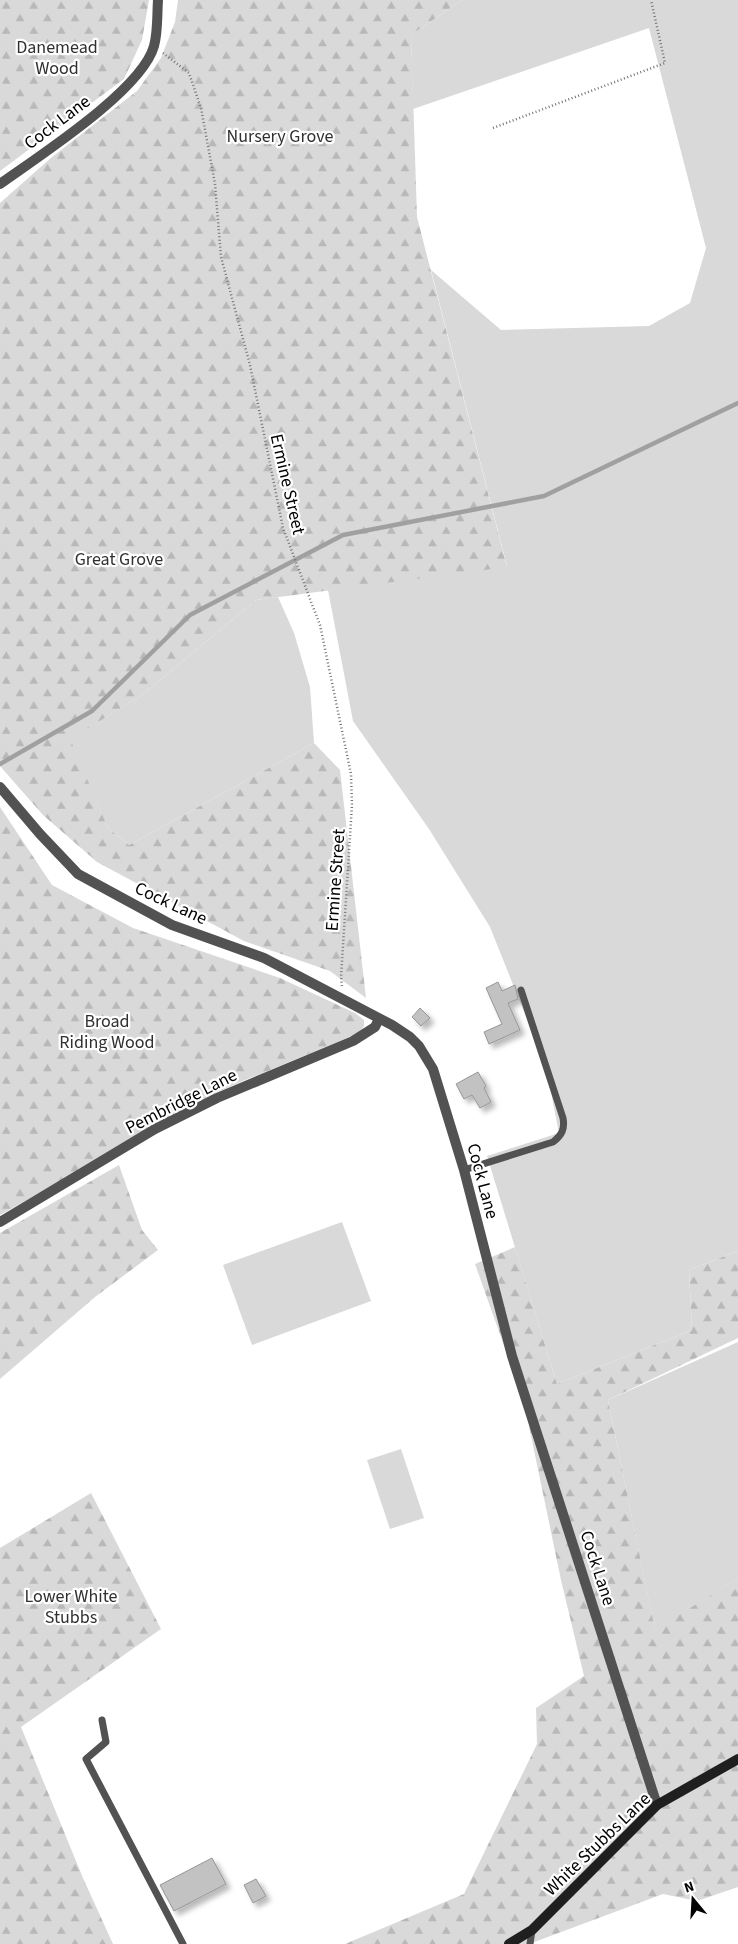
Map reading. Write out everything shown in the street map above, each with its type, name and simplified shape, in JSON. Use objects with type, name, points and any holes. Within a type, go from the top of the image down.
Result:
[{"type":"street","name":"Cock Lane","points":[[0,184],[99,111],[142,70],[154,46],[158,0]]},
{"type":"street","name":"Cock Lane","points":[[0,787],[40,834],[78,874],[172,925],[264,958],[350,1002],[410,1037],[426,1056],[433,1069],[464,1170],[512,1356],[658,1806]]},
{"type":"street","name":"Pembridge Lane","points":[[0,1222],[155,1129],[217,1098],[352,1042],[374,1027],[379,1019]]},
{"type":"street","name":"White Stubbs Lane","points":[[509,1944],[532,1930],[658,1806],[738,1758]]},
{"type":"lane","points":[[464,1170],[553,1142],[559,1138],[564,1126],[521,990]]},
{"type":"lane","points":[[102,1720],[106,1742],[86,1759],[183,1944]]},
{"type":"lane","points":[[530,1944],[532,1930]]},
{"type":"path","points":[[493,128],[665,62],[651,0]]},
{"type":"path","name":"Ermine Street","points":[[154,46],[189,73],[201,108],[215,184],[221,257],[250,365],[283,528],[320,625],[351,774],[352,805],[341,977],[343,991],[350,1002]]},
{"type":"green space","name":"Danemead Wood","points":[[0,0],[149,0],[142,40],[124,79],[0,171]]},
{"type":"green space","points":[[178,0],[462,0],[411,35],[417,217],[507,567],[256,600],[141,696],[70,739],[108,828],[129,845],[314,743],[340,770],[366,998],[330,971],[244,941],[97,862],[43,815],[0,766],[0,203],[52,157],[137,91],[161,58],[175,22]]},
{"type":"green space","points":[[462,0],[738,0],[738,1251],[689,1270],[692,1330],[557,1384],[487,1156],[559,1133],[546,1067],[490,927],[429,829],[353,721],[328,590],[507,566],[431,270],[501,330],[649,326],[690,303],[706,248],[649,28],[413,109],[411,35]]},
{"type":"green space","points":[[278,597],[294,633],[310,687],[314,743],[129,845],[108,828],[69,739],[141,696],[256,600]]},
{"type":"green space","name":"Broad Riding Wood","points":[[0,807],[52,885],[133,928],[280,978],[355,1013],[364,1020],[364,1026],[359,1033],[238,1083],[182,1109],[79,1171],[0,1215]]},
{"type":"green space","points":[[119,1165],[142,1230],[158,1250],[95,1297],[0,1379],[0,1233]]},
{"type":"green space","points":[[342,1222],[371,1301],[252,1345],[223,1265]]},
{"type":"green space","points":[[515,1247],[557,1384],[692,1330],[689,1270],[738,1251],[738,1338],[608,1400],[655,1630],[738,1578],[738,1887],[697,1901],[663,1894],[529,1944],[345,1944],[464,1894],[537,1744],[536,1708],[584,1676],[561,1580],[524,1402],[475,1264]]},
{"type":"green space","points":[[738,1342],[738,1578],[655,1631],[608,1400]]},
{"type":"green space","points":[[401,1449],[424,1518],[390,1529],[367,1460]]},
{"type":"green space","name":"Lower White Stubbs","points":[[91,1493],[161,1629],[21,1727],[83,1878],[113,1944],[0,1944],[0,1548]]},
{"type":"building","points":[[498,982],[502,991],[515,985],[518,999],[508,1003],[520,1030],[489,1044],[484,1032],[502,1024],[486,988]]},
{"type":"building","points":[[420,1008],[430,1018],[421,1026],[412,1017]]},
{"type":"building","points":[[478,1072],[486,1086],[484,1088],[491,1102],[480,1108],[472,1095],[464,1099],[456,1084]]},
{"type":"building","points":[[212,1858],[226,1884],[174,1911],[160,1885]]},
{"type":"building","points":[[256,1879],[266,1896],[253,1903],[244,1885]]},
{"type":"waterway","points":[[0,764],[92,711],[190,615],[343,535],[544,496],[738,403]]},
{"type":"park label","name":"Nursery Grove","points":[[280,136]]},
{"type":"park label","name":"Great Grove","points":[[119,559]]}]
